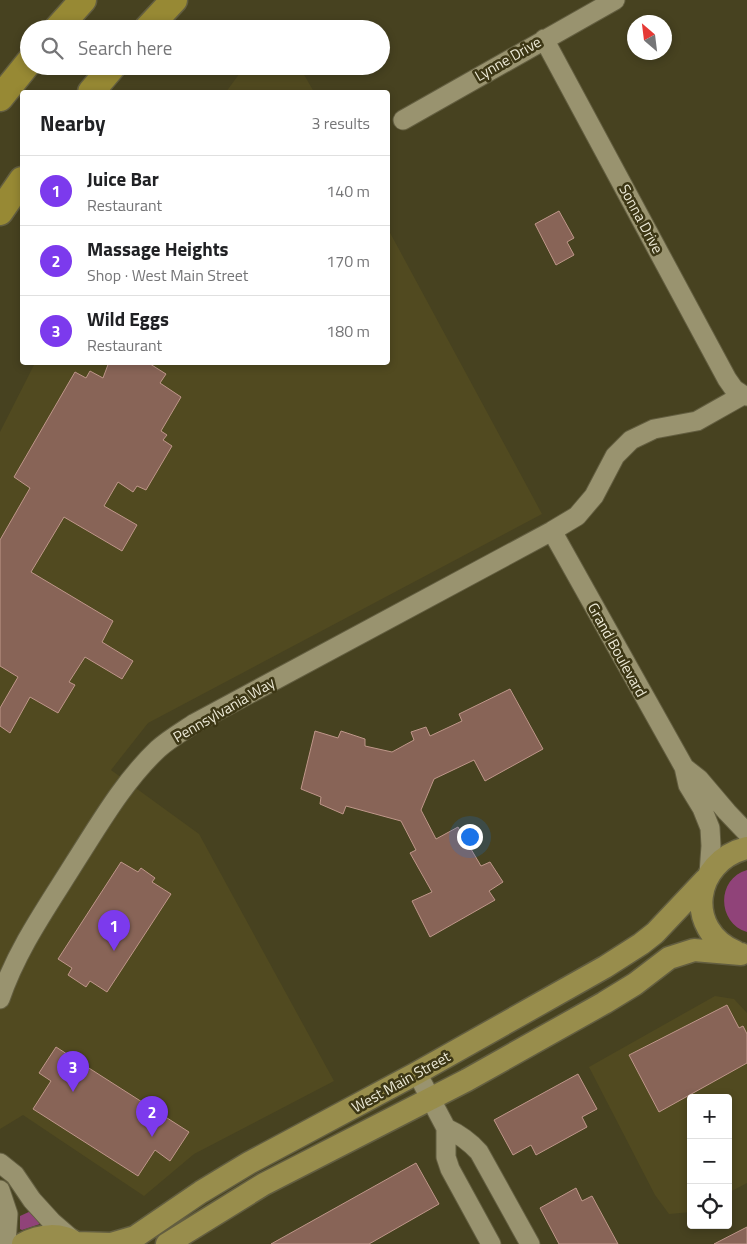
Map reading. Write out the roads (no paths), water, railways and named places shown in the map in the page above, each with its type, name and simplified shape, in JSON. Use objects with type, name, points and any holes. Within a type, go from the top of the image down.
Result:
[{"type":"highway","points":[[65,20],[83,0]]},
{"type":"highway","points":[[156,20],[174,0]]},
{"type":"highway","points":[[0,98],[20,73]]},
{"type":"highway","points":[[93,90],[105,75]]},
{"type":"highway","points":[[0,212],[20,183]]},
{"type":"main road","name":"West Main Street","points":[[23,1244],[46,1236],[61,1237],[76,1243],[112,1244],[135,1237],[195,1196],[249,1163],[417,1073],[627,953],[666,922],[722,858],[747,848]]},
{"type":"main road","points":[[707,877],[703,888],[701,906],[705,922],[720,943],[744,955]]},
{"type":"main road","name":"West Main Street","points":[[167,1244],[264,1184],[430,1098],[604,1003],[635,984],[661,962],[674,955],[694,950],[744,955]]},
{"type":"street","name":"Lynne Drive","points":[[402,120],[615,0]]},
{"type":"street","name":"Sonna Drive","points":[[544,39],[727,379],[734,389],[745,395]]},
{"type":"street","name":"Pennsylvania Way","points":[[0,999],[13,966],[28,937],[120,794],[140,767],[159,748],[196,723],[577,516],[594,496],[615,456],[631,440],[654,429],[697,421],[745,395]]},
{"type":"street","name":"Grand Boulevard","points":[[552,531],[684,767],[688,785],[702,808],[710,828],[711,846],[707,877]]},
{"type":"street","name":"Grand Boulevard","points":[[684,767],[699,779],[723,808],[747,832]]},
{"type":"street","points":[[417,1073],[446,1128],[446,1157],[450,1169],[491,1244]]},
{"type":"street","points":[[446,1128],[471,1143],[479,1152],[530,1244]]},
{"type":"street","points":[[0,1165],[14,1175],[32,1200],[52,1222],[76,1243]]},
{"type":"street","points":[[0,1190],[8,1214],[6,1244]]},
{"type":"place","name":"Juice Bar","points":[[114,951]]},
{"type":"place","name":"Wild Eggs","points":[[73,1092]]},
{"type":"place","name":"Massage Heights","points":[[152,1137]]}]
